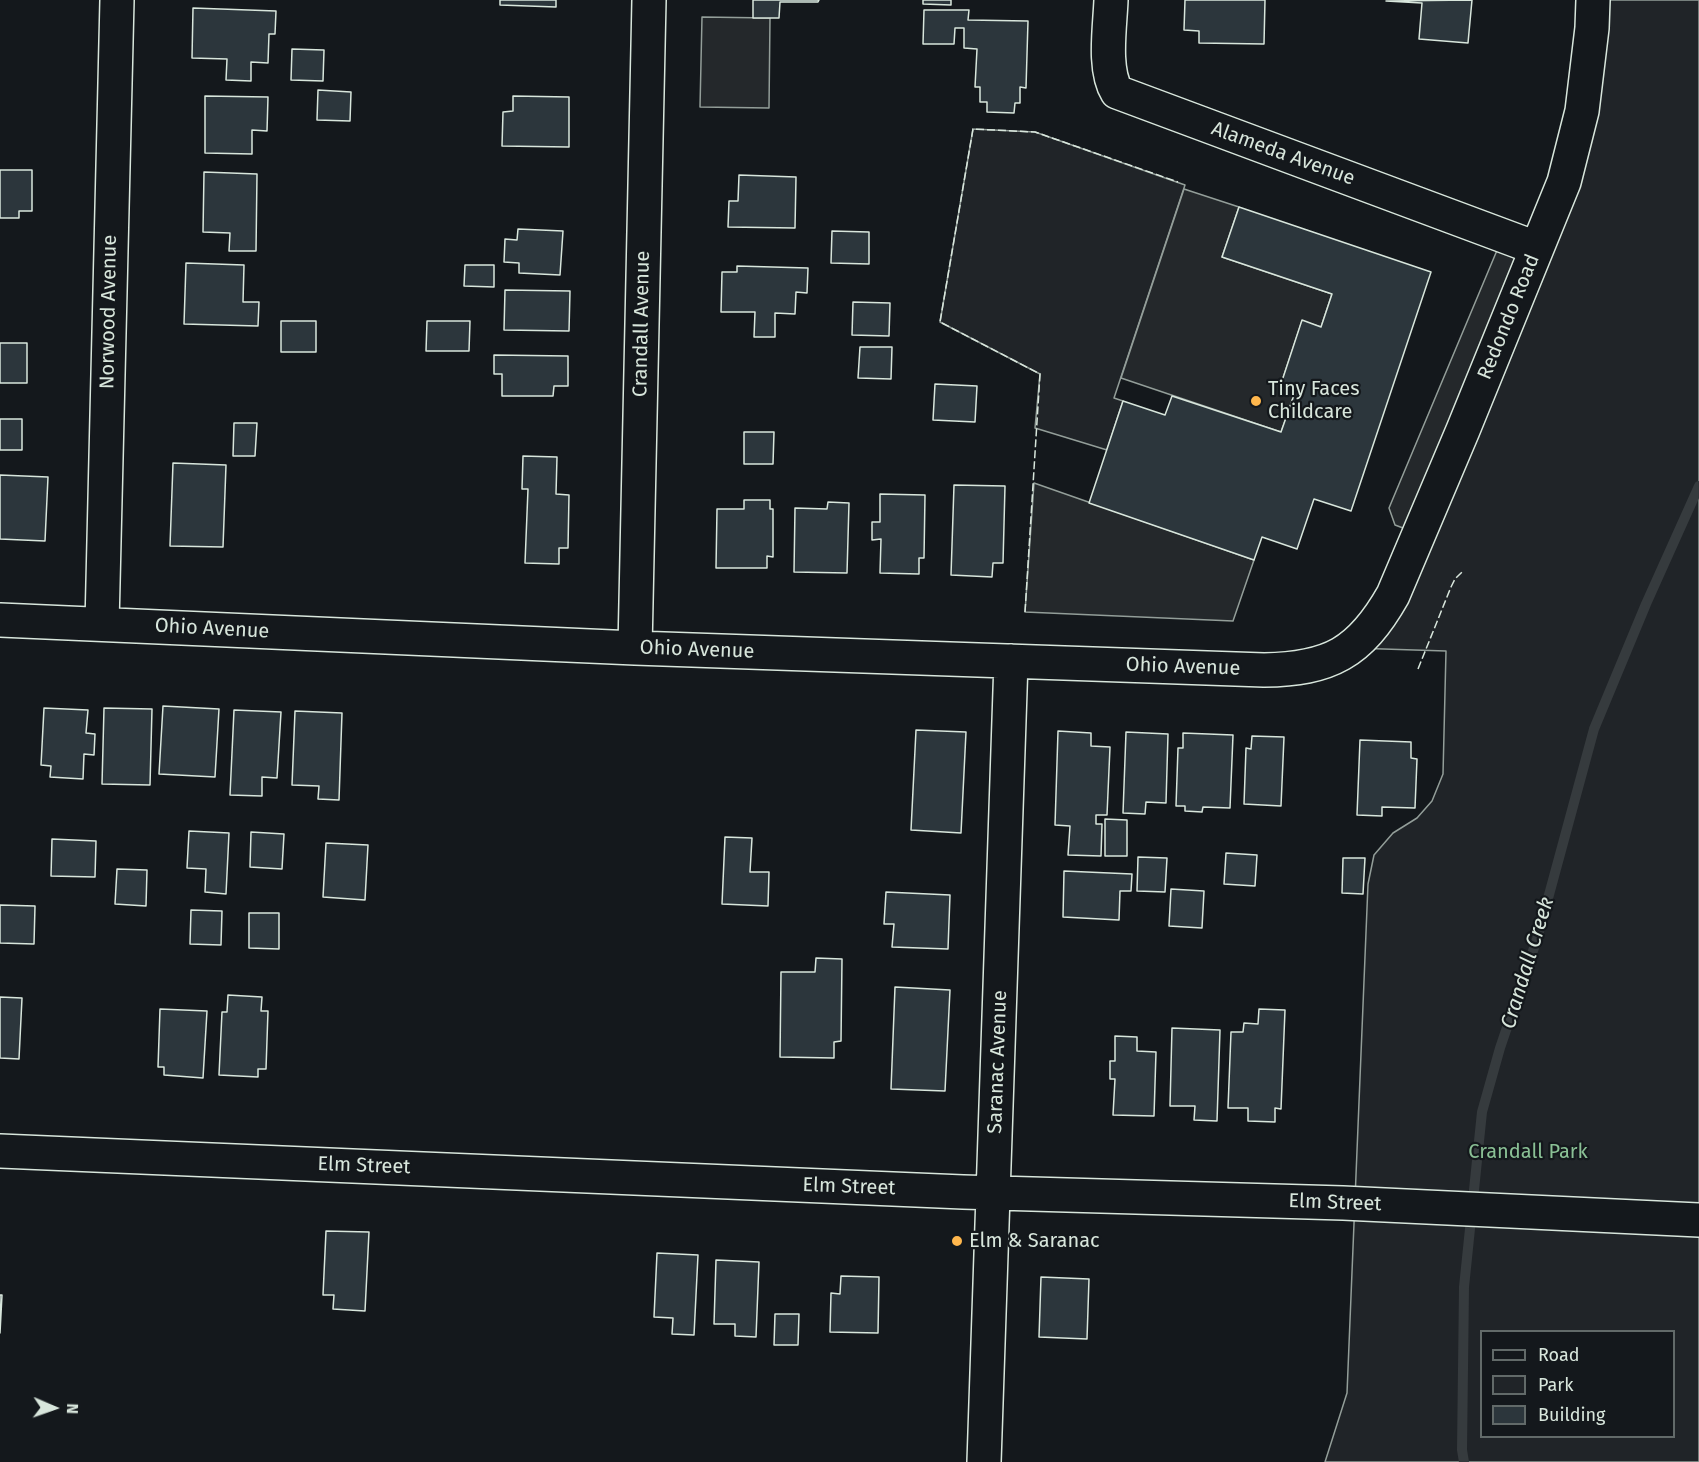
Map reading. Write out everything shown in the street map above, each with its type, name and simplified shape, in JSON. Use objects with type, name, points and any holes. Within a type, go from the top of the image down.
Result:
[{"type":"street","name":"Norwood Avenue","points":[[102,624],[117,0]]},
{"type":"street","name":"Crandall Avenue","points":[[635,648],[649,0]]},
{"type":"street","name":"Alameda Avenue","points":[[1111,0],[1111,82],[1118,92],[1536,249]]},
{"type":"street","name":"Redondo Road","points":[[1378,620],[1393,594],[1419,534],[1564,182],[1582,111],[1593,0]]},
{"type":"street","name":"Ohio Avenue","points":[[0,620],[635,648],[1264,670],[1304,667],[1328,662],[1352,648],[1378,620]]},
{"type":"street","name":"Saranac Avenue","points":[[984,1462],[1011,661]]},
{"type":"street","name":"Elm Street","points":[[0,1151],[994,1193],[1343,1203],[1692,1220]]},
{"type":"green space","name":"Crandall Park","points":[[1593,0],[1699,0],[1699,1462],[1325,1462],[1347,1393],[1368,884],[1374,855],[1393,833],[1417,818],[1432,801],[1443,774],[1446,651],[1352,648],[1564,182]]},
{"type":"green space","points":[[973,129],[1035,132],[1185,185],[1114,398],[1123,401],[1107,450],[1035,428],[1040,374],[940,322]]},
{"type":"shaded area","points":[[702,17],[770,18],[769,108],[700,107]]},
{"type":"shaded area","points":[[1184,189],[1239,207],[1222,257],[1332,294],[1321,327],[1302,321],[1279,390],[1294,395],[1281,432],[1121,378]]},
{"type":"shaded area","points":[[1503,236],[1536,248],[1419,534],[1395,525],[1389,508]]},
{"type":"shaded area","points":[[1034,483],[1254,560],[1233,621],[1025,612]]},
{"type":"building","points":[[500,0],[556,0],[556,7],[500,5]]},
{"type":"building","points":[[753,0],[819,0],[818,2],[780,2],[779,18],[753,18]]},
{"type":"building","points":[[923,0],[951,0],[951,5],[923,4]]},
{"type":"building","points":[[1185,0],[1265,0],[1264,44],[1199,43],[1199,31],[1184,30]]},
{"type":"building","points":[[1472,0],[1468,43],[1419,39],[1422,3],[1386,1]]},
{"type":"building","points":[[193,8],[276,11],[275,34],[269,34],[268,63],[251,62],[251,81],[226,80],[227,59],[192,58]]},
{"type":"building","points":[[924,10],[969,10],[968,20],[1028,21],[1026,88],[1020,87],[1020,103],[1015,103],[1014,113],[987,112],[987,102],[980,102],[980,87],[975,87],[977,49],[964,48],[964,28],[955,28],[954,44],[923,44]]},
{"type":"building","points":[[292,49],[324,50],[323,81],[291,80]]},
{"type":"building","points":[[318,90],[351,92],[350,121],[317,120]]},
{"type":"building","points":[[205,96],[268,97],[267,131],[252,130],[252,154],[205,153]]},
{"type":"building","points":[[513,96],[569,97],[569,147],[502,146],[503,112],[513,111]]},
{"type":"building","points":[[0,170],[32,170],[32,211],[19,211],[19,218],[0,218]]},
{"type":"building","points":[[204,172],[257,174],[256,251],[229,251],[230,233],[203,232]]},
{"type":"building","points":[[739,175],[796,177],[795,228],[728,227],[729,201],[738,201]]},
{"type":"building","points":[[1239,207],[1431,272],[1351,511],[1314,499],[1297,549],[1262,537],[1254,560],[1089,503],[1123,401],[1165,415],[1172,396],[1281,432],[1294,395],[1279,390],[1302,320],[1321,327],[1332,294],[1222,257]]},
{"type":"building","points":[[518,229],[563,231],[560,275],[519,273],[519,263],[504,262],[505,239],[517,240]]},
{"type":"building","points":[[832,231],[869,232],[869,264],[831,263]]},
{"type":"building","points":[[186,263],[244,265],[243,302],[259,302],[258,326],[184,324]]},
{"type":"building","points":[[465,265],[494,265],[494,287],[464,286]]},
{"type":"building","points":[[737,266],[808,268],[807,293],[796,292],[795,314],[775,313],[775,337],[754,337],[755,312],[721,312],[722,272],[737,272]]},
{"type":"building","points":[[505,290],[570,291],[569,331],[504,330]]},
{"type":"building","points":[[853,302],[890,303],[889,336],[852,335]]},
{"type":"building","points":[[281,321],[316,321],[316,352],[281,352]]},
{"type":"building","points":[[427,321],[470,321],[469,351],[426,351]]},
{"type":"building","points":[[0,343],[27,343],[27,383],[0,383]]},
{"type":"building","points":[[860,347],[892,347],[891,379],[858,378]]},
{"type":"building","points":[[494,355],[568,356],[568,386],[554,386],[553,396],[502,396],[502,374],[494,374]]},
{"type":"building","points":[[935,384],[977,386],[975,422],[933,420]]},
{"type":"building","points":[[0,419],[22,419],[22,450],[0,450]]},
{"type":"building","points":[[234,423],[257,423],[255,456],[233,456]]},
{"type":"building","points":[[744,432],[774,432],[773,464],[744,464]]},
{"type":"building","points":[[523,456],[557,457],[556,494],[569,495],[568,548],[559,548],[559,564],[525,563],[528,489],[522,489]]},
{"type":"building","points":[[173,463],[226,465],[223,547],[170,546]]},
{"type":"building","points":[[0,475],[48,477],[45,541],[0,539]]},
{"type":"building","points":[[954,485],[1005,486],[1003,563],[993,563],[992,577],[951,575]]},
{"type":"building","points":[[880,494],[925,495],[924,558],[919,558],[919,574],[880,573],[881,539],[872,540],[872,522],[880,522]]},
{"type":"building","points":[[744,500],[770,500],[770,509],[773,509],[773,557],[767,556],[767,568],[716,568],[717,509],[744,509]]},
{"type":"building","points":[[828,502],[849,503],[847,573],[794,572],[795,508],[827,509]]},
{"type":"building","points":[[163,706],[219,709],[215,777],[159,774]]},
{"type":"building","points":[[44,708],[88,710],[86,733],[95,734],[94,755],[84,754],[83,779],[50,777],[51,766],[41,765]]},
{"type":"building","points":[[104,708],[152,709],[150,785],[102,784]]},
{"type":"building","points":[[234,710],[281,712],[277,778],[262,777],[262,796],[230,795]]},
{"type":"building","points":[[295,711],[342,713],[339,800],[318,799],[319,786],[292,785]]},
{"type":"building","points":[[916,730],[966,732],[961,833],[911,830]]},
{"type":"building","points":[[1058,731],[1091,733],[1091,746],[1110,747],[1107,815],[1096,815],[1096,824],[1102,824],[1101,856],[1068,855],[1070,826],[1055,825]]},
{"type":"building","points":[[1126,732],[1168,734],[1166,803],[1146,802],[1145,814],[1123,813]]},
{"type":"building","points":[[1183,733],[1233,735],[1230,808],[1203,807],[1202,812],[1185,811],[1185,806],[1176,806],[1178,748],[1183,748]]},
{"type":"building","points":[[1252,736],[1284,737],[1281,806],[1244,804],[1246,748],[1251,749]]},
{"type":"building","points":[[1360,740],[1411,742],[1411,758],[1417,759],[1415,808],[1382,807],[1382,816],[1357,815]]},
{"type":"building","points":[[1105,819],[1127,820],[1127,856],[1105,856]]},
{"type":"building","points":[[189,831],[229,833],[226,894],[205,892],[206,869],[187,868]]},
{"type":"building","points":[[251,832],[284,834],[282,869],[250,867]]},
{"type":"building","points":[[725,837],[752,838],[750,872],[769,872],[768,906],[722,904]]},
{"type":"building","points":[[52,839],[96,841],[95,877],[51,876]]},
{"type":"building","points":[[326,843],[368,845],[365,900],[323,897]]},
{"type":"building","points":[[1226,853],[1257,855],[1255,886],[1224,884]]},
{"type":"building","points":[[1138,857],[1167,858],[1165,892],[1137,891]]},
{"type":"building","points":[[1343,858],[1365,858],[1363,894],[1342,893]]},
{"type":"building","points":[[117,869],[147,870],[146,906],[115,904]]},
{"type":"building","points":[[1064,871],[1132,874],[1131,891],[1120,891],[1119,920],[1063,917]]},
{"type":"building","points":[[1171,889],[1204,891],[1202,928],[1169,926]]},
{"type":"building","points":[[886,892],[950,895],[948,949],[892,947],[894,924],[884,924]]},
{"type":"building","points":[[0,905],[35,906],[34,944],[0,943]]},
{"type":"building","points":[[191,910],[222,911],[221,945],[190,944]]},
{"type":"building","points":[[249,913],[279,913],[279,949],[249,948]]},
{"type":"building","points":[[816,958],[842,959],[841,1041],[834,1042],[834,1058],[780,1057],[781,972],[815,972]]},
{"type":"building","points":[[895,987],[950,990],[945,1091],[891,1089]]},
{"type":"building","points":[[228,995],[262,997],[261,1011],[268,1011],[266,1069],[258,1069],[258,1077],[219,1075],[222,1012],[227,1012]]},
{"type":"building","points":[[0,997],[22,998],[19,1059],[0,1058]]},
{"type":"building","points":[[160,1009],[207,1011],[203,1078],[164,1075],[164,1067],[158,1067]]},
{"type":"building","points":[[1259,1009],[1285,1010],[1281,1109],[1275,1108],[1275,1122],[1248,1121],[1248,1108],[1228,1108],[1231,1032],[1243,1032],[1244,1023],[1258,1024]]},
{"type":"building","points":[[1172,1028],[1220,1030],[1217,1121],[1194,1120],[1195,1106],[1170,1106]]},
{"type":"building","points":[[1115,1036],[1137,1037],[1137,1051],[1156,1052],[1154,1116],[1113,1115],[1115,1079],[1110,1079],[1110,1061],[1115,1061]]},
{"type":"building","points":[[326,1231],[369,1232],[365,1311],[333,1309],[334,1295],[323,1295]]},
{"type":"building","points":[[657,1253],[698,1255],[694,1335],[672,1334],[673,1318],[654,1317]]},
{"type":"building","points":[[716,1260],[759,1262],[756,1337],[735,1336],[735,1324],[714,1324]]},
{"type":"building","points":[[841,1276],[879,1277],[878,1333],[830,1332],[831,1293],[840,1294]]},
{"type":"building","points":[[1041,1277],[1089,1279],[1087,1339],[1039,1337]]},
{"type":"building","points":[[0,1295],[2,1295],[0,1333]]},
{"type":"building","points":[[775,1314],[799,1314],[798,1345],[774,1345]]},
{"type":"waterway","name":"Crandall Creek","points":[[1464,1462],[1462,1450],[1464,1287],[1482,1112],[1500,1048],[1537,939],[1594,729],[1646,604],[1699,486]]},
{"type":"fence","points":[[1025,612],[1040,374],[940,322],[973,129],[1035,132],[1178,182]]},
{"type":"fence","points":[[1418,669],[1451,587],[1464,570]]},
{"type":"place","name":"Tiny Faces Childcare","points":[[1256,401]]},
{"type":"place","name":"Elm & Saranac","points":[[957,1241]]}]
